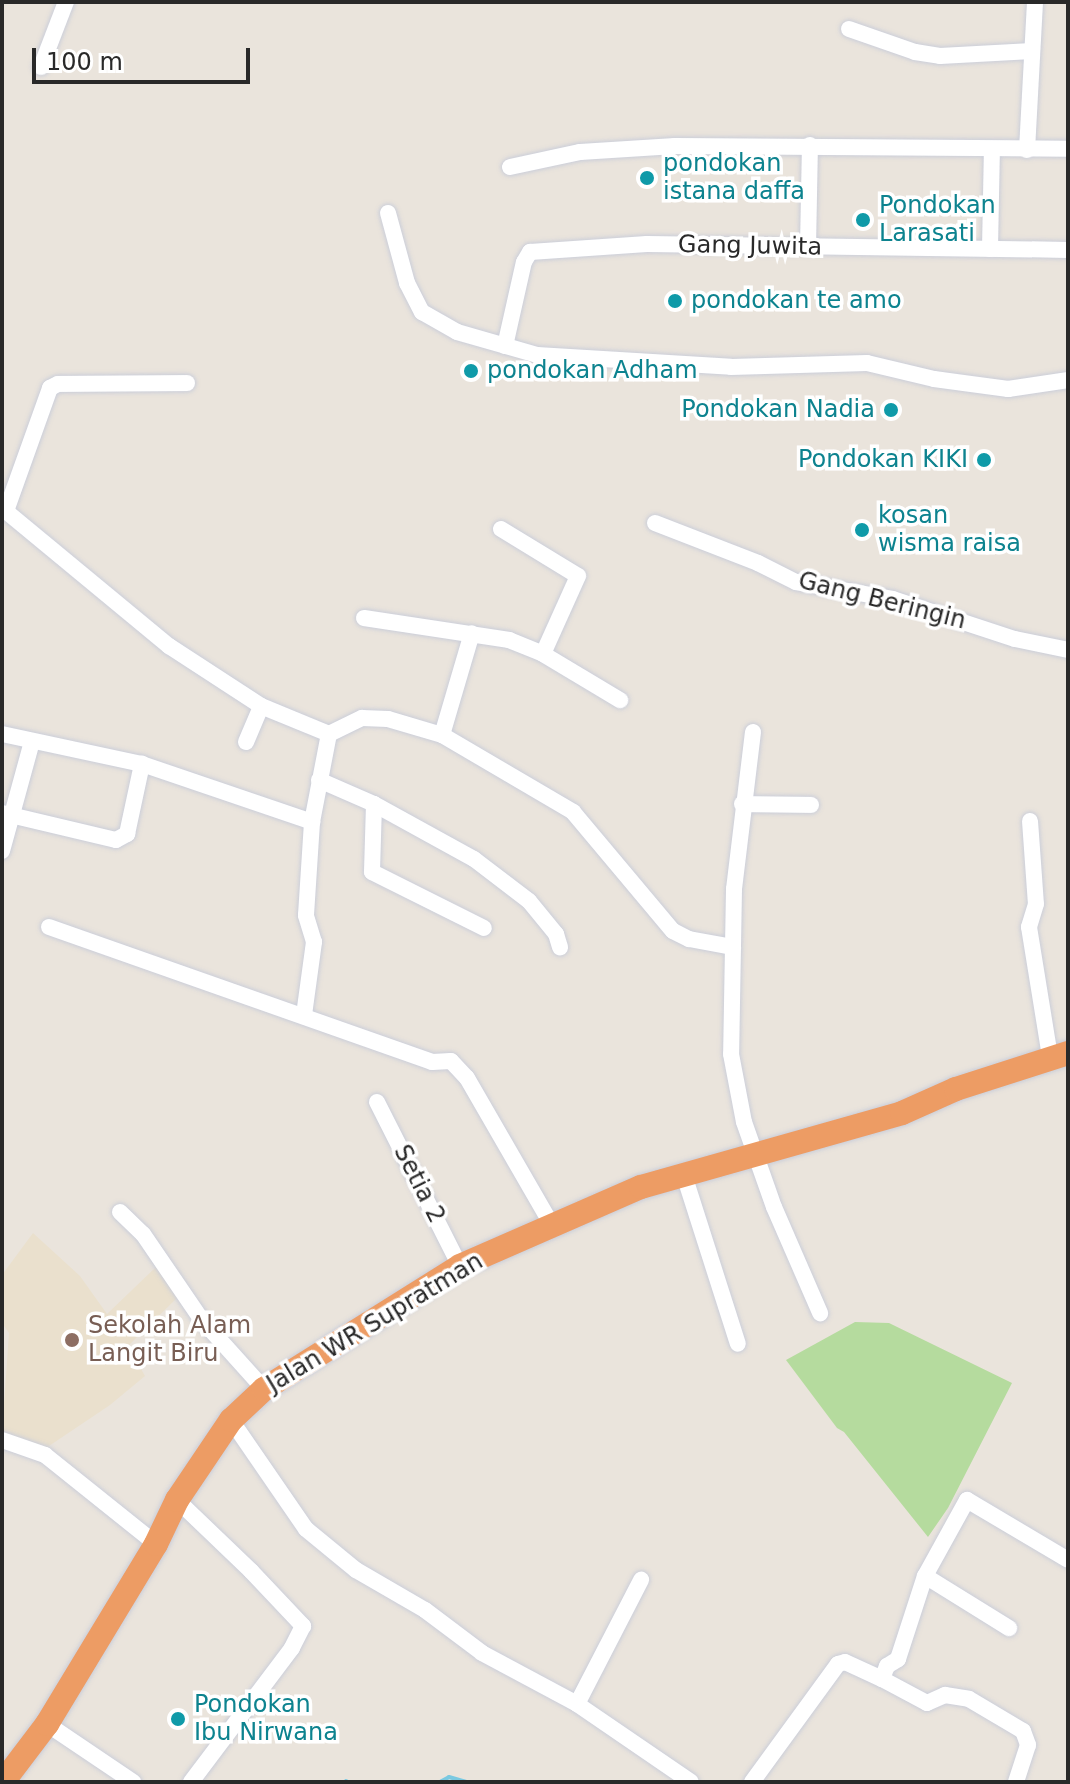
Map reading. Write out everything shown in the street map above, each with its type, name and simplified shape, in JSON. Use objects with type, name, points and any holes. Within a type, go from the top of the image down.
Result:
[{"type":"highway","name":"Jalan WR Supratman","points":[[6,1770],[47,1724],[156,1544],[177,1500],[231,1420],[264,1389],[460,1266],[641,1187],[902,1113],[956,1089],[1059,1055]]},
{"type":"street","points":[[41,67],[66,2]]},
{"type":"street","points":[[1027,150],[1035,2]]},
{"type":"street","points":[[849,29],[915,52],[940,56],[1032,51]]},
{"type":"street","points":[[808,247],[810,145]]},
{"type":"street","points":[[510,167],[580,152],[675,146],[1068,149]]},
{"type":"street","points":[[990,249],[992,149]]},
{"type":"street","points":[[388,213],[407,283],[422,312],[457,332],[505,346],[562,359],[731,367],[867,363],[934,379],[1008,389],[1068,380]]},
{"type":"street","name":"Gang Juwita","points":[[505,346],[524,262],[530,252],[647,244],[1068,250]]},
{"type":"street","points":[[187,383],[58,384],[50,388],[4,510],[169,646],[261,706],[329,734],[362,718],[388,719],[442,735],[573,812],[673,931],[689,939],[733,947]]},
{"type":"street","name":"Gang Beringin","points":[[655,523],[796,582],[893,599],[1015,639],[1068,650]]},
{"type":"street","points":[[501,529],[578,576],[543,654]]},
{"type":"street","points":[[364,618],[509,640],[543,654],[620,700]]},
{"type":"street","points":[[442,735],[472,633]]},
{"type":"street","points":[[246,742],[261,706]]},
{"type":"street","points":[[753,732],[734,889],[731,1054],[744,1122],[774,1207],[820,1313]]},
{"type":"street","points":[[2,734],[142,764],[312,822]]},
{"type":"street","points":[[304,1015],[314,942],[306,915],[312,822],[329,734]]},
{"type":"street","points":[[2,851],[8,815],[32,741]]},
{"type":"street","points":[[8,815],[116,840],[122,838],[127,834],[142,764]]},
{"type":"street","points":[[319,780],[374,804],[474,859],[529,901],[556,934],[560,947]]},
{"type":"street","points":[[374,804],[372,872],[484,928]]},
{"type":"street","points":[[742,804],[811,805]]},
{"type":"street","points":[[1030,821],[1036,904],[1029,927],[1059,1055]]},
{"type":"street","points":[[49,927],[432,1062],[451,1061],[467,1078],[553,1227]]},
{"type":"street","name":"Setia 2","points":[[377,1102],[460,1266]]},
{"type":"street","points":[[684,1175],[738,1344]]},
{"type":"street","points":[[120,1212],[143,1234],[201,1319],[264,1389]]},
{"type":"street","points":[[231,1420],[306,1529],[346,1562],[425,1610],[482,1653],[577,1704],[691,1782]]},
{"type":"street","points":[[2,1440],[45,1455],[156,1544]]},
{"type":"street","points":[[177,1500],[303,1626],[292,1648],[191,1782]]},
{"type":"street","points":[[882,1679],[904,1646],[925,1576],[967,1500],[1068,1559]]},
{"type":"street","points":[[925,1576],[1009,1628]]},
{"type":"street","points":[[577,1704],[641,1580]]},
{"type":"street","points":[[752,1782],[838,1664],[845,1662],[927,1703],[945,1695],[969,1699],[1023,1731],[1028,1745],[1016,1782]]},
{"type":"street","points":[[47,1724],[133,1782]]},
{"type":"shaded area","name":"Sekolah Alam Langit Biru","points":[[33,1233],[80,1276],[107,1314],[156,1267],[177,1298],[128,1346],[145,1376],[110,1405],[49,1446],[45,1455],[2,1433],[9,1333],[2,1323],[2,1275]]},
{"type":"green space","points":[[855,1322],[889,1323],[1012,1383],[948,1508],[928,1537],[844,1432],[837,1428],[786,1360]]},
{"type":"waterway","points":[[440,1782],[449,1777],[467,1782]]},
{"type":"place","name":"pondokan istana daffa","points":[[647,178]]},
{"type":"place","name":"Pondokan Larasati","points":[[863,220]]},
{"type":"place","name":"pondokan te amo","points":[[675,301]]},
{"type":"place","name":"pondokan Adham","points":[[471,371]]},
{"type":"place","name":"Pondokan Nadia","points":[[891,410]]},
{"type":"place","name":"Pondokan KIKI","points":[[984,460]]},
{"type":"place","name":"kosan wisma raisa","points":[[862,530]]},
{"type":"place","name":"Sekolah Alam Langit Biru","points":[[72,1340]]},
{"type":"place","name":"Pondokan Ibu Nirwana","points":[[178,1719]]}]
